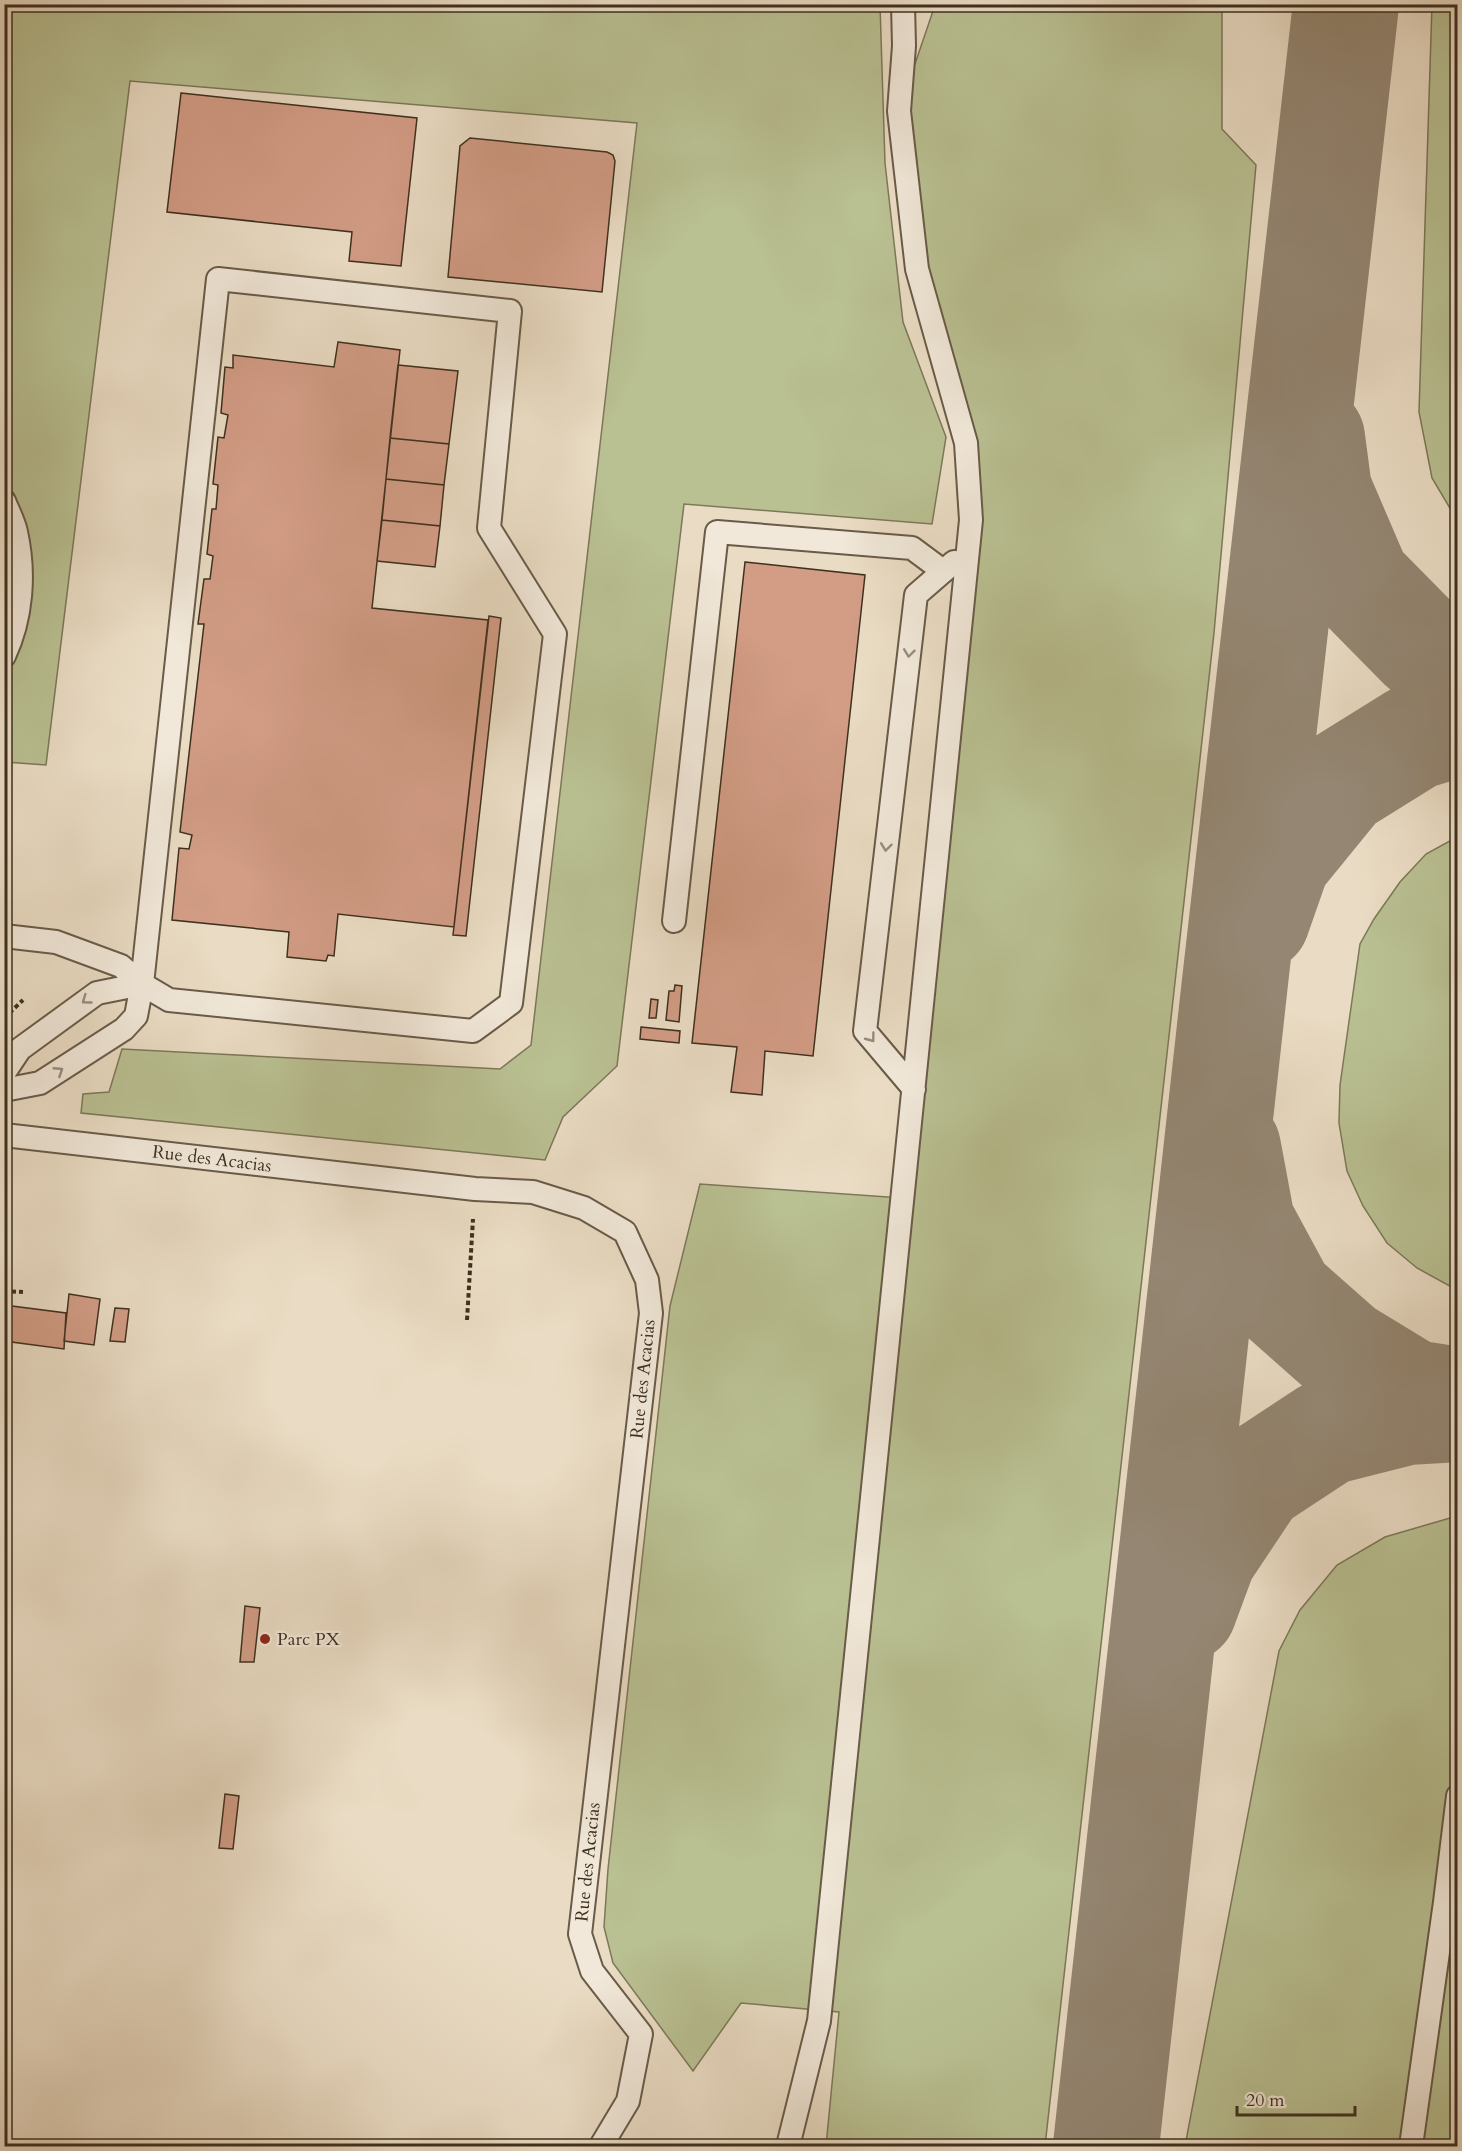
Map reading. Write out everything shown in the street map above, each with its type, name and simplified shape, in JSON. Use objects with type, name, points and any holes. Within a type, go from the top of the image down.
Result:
[{"type":"lane","points":[[788,2146],[819,2021],[971,520],[966,443],[917,269],[899,111],[904,46],[903,4]]},
{"type":"lane","points":[[4,936],[56,942],[121,966],[142,984],[170,1000],[473,1031],[511,1004],[555,634],[489,528],[510,311],[218,279],[142,984],[136,1016],[124,1029],[40,1083],[4,1090]]},
{"type":"lane","points":[[4,501],[16,531],[21,572],[20,604],[11,641],[4,656]]},
{"type":"lane","points":[[674,921],[717,532],[912,548],[943,572]]},
{"type":"lane","points":[[914,1089],[865,1031],[916,595],[968,550]]},
{"type":"lane","points":[[4,1073],[20,1049],[97,993],[142,984]]},
{"type":"lane","name":"Rue des Acacias","points":[[4,1135],[475,1189],[533,1192],[584,1208],[625,1232],[647,1280],[651,1313],[580,1934],[592,1971],[641,2034],[628,2101],[601,2146]]},
{"type":"lane","points":[[1411,2146],[1451,1903],[1458,1797]]},
{"type":"path","points":[[4,1018],[23,1000]]},
{"type":"path","points":[[466,1320],[475,1189]]},
{"type":"path","points":[[4,1291],[23,1292]]},
{"type":"green space","points":[[4,5],[880,5],[885,163],[903,322],[946,437],[932,524],[684,504],[617,1066],[563,1117],[545,1160],[81,1113],[83,1094],[109,1092],[122,1049],[500,1069],[531,1045],[637,123],[130,81],[46,765],[5,762]]},
{"type":"green space","points":[[935,5],[1222,5],[1222,129],[1256,165],[1214,633],[1045,2146],[826,2146],[839,2012],[741,2003],[693,2071],[613,1963],[604,1927],[608,1869],[670,1306],[700,1184],[902,1198],[971,520],[917,269],[899,111]]},
{"type":"green space","points":[[1432,5],[1457,5],[1457,520],[1432,478],[1419,412]]},
{"type":"green space","points":[[1457,837],[1457,1290],[1417,1268],[1387,1243],[1363,1206],[1347,1171],[1339,1123],[1340,1085],[1360,944],[1400,882],[1426,854]]},
{"type":"green space","points":[[1450,1518],[1457,1520],[1457,2146],[1185,2146],[1279,1651],[1300,1610],[1337,1565],[1385,1537]]},
{"type":"building","points":[[181,93],[417,118],[401,266],[349,261],[352,232],[167,212]]},
{"type":"building","points":[[470,138],[607,152],[613,155],[615,161],[602,292],[448,277],[460,146]]},
{"type":"building","points":[[338,342],[400,350],[372,608],[488,620],[454,927],[338,914],[334,956],[328,955],[326,961],[287,957],[289,932],[172,920],[179,848],[189,849],[192,835],[180,832],[204,624],[198,624],[204,579],[210,579],[213,556],[207,554],[212,509],[216,509],[218,485],[213,484],[218,437],[224,438],[228,415],[221,413],[225,367],[233,368],[233,355],[334,367]]},
{"type":"building","points":[[398,365],[458,371],[449,444],[390,438]]},
{"type":"building","points":[[390,438],[449,444],[444,485],[386,479]]},
{"type":"building","points":[[386,479],[444,485],[440,526],[382,520]]},
{"type":"building","points":[[382,520],[440,526],[435,567],[377,561]]},
{"type":"building","points":[[745,562],[865,575],[813,1056],[765,1051],[762,1095],[731,1092],[737,1047],[692,1043]]},
{"type":"building","points":[[489,616],[501,618],[466,936],[453,935]]},
{"type":"building","points":[[675,985],[682,986],[679,1022],[666,1020],[669,991],[674,991]]},
{"type":"building","points":[[651,999],[658,1000],[656,1018],[649,1018]]},
{"type":"building","points":[[641,1027],[680,1031],[679,1043],[640,1039]]},
{"type":"building","points":[[69,1294],[100,1299],[94,1345],[64,1341]]},
{"type":"building","points":[[4,1305],[66,1313],[64,1349],[4,1341]]},
{"type":"building","points":[[115,1308],[129,1309],[125,1342],[110,1341]]},
{"type":"building","points":[[245,1606],[260,1608],[254,1662],[240,1662]]},
{"type":"building","points":[[225,1794],[239,1796],[233,1849],[219,1848]]},
{"type":"taxiway","points":[[1106,2146],[1346,4]]},
{"type":"taxiway","points":[[1312,438],[1319,491],[1358,582],[1422,647],[1458,664]]},
{"type":"taxiway","points":[[1257,919],[1278,859],[1340,783],[1414,737],[1458,724]]},
{"type":"taxiway","points":[[1228,1148],[1242,1223],[1282,1297],[1343,1351],[1412,1393],[1458,1400]]},
{"type":"taxiway","points":[[1184,1609],[1204,1555],[1254,1480],[1327,1432],[1406,1412],[1458,1409]]},
{"type":"place","name":"Parc PX","points":[[265,1639]]}]
